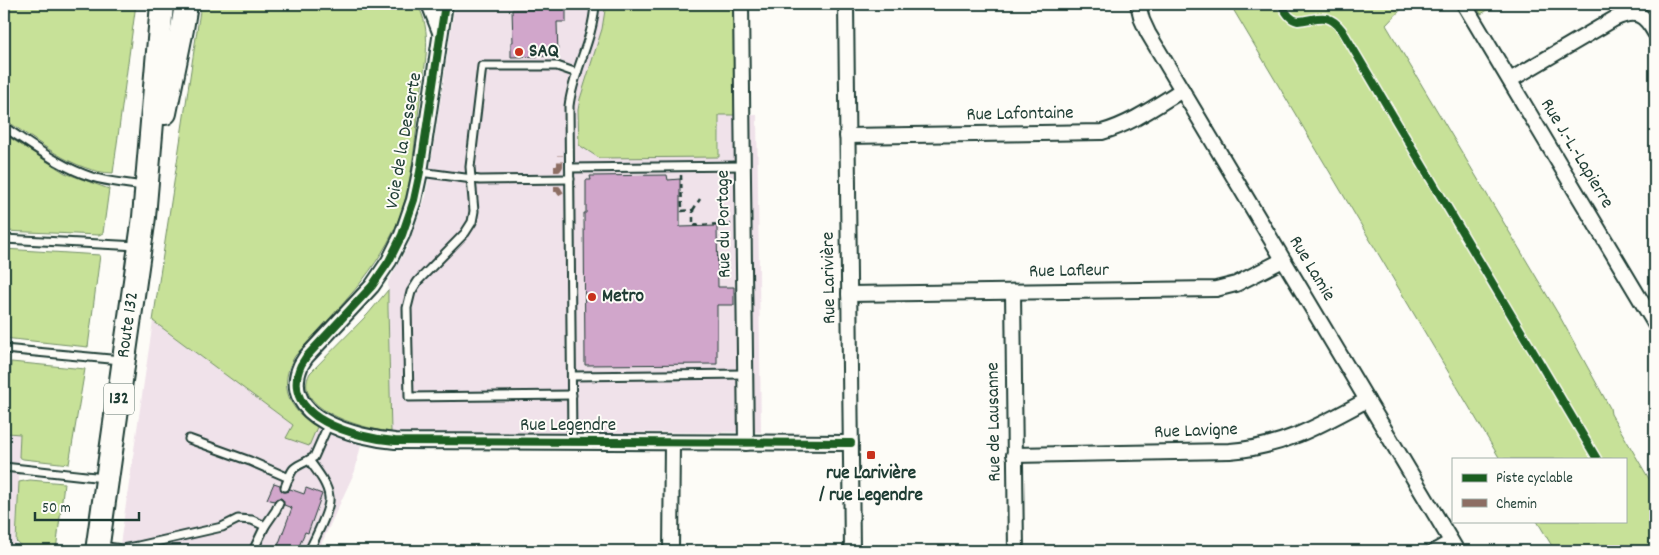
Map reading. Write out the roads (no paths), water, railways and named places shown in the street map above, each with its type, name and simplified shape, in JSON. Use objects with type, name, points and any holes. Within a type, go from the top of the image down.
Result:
[{"type":"highway","name":"Route 132","points":[[149,187],[162,4]]},
{"type":"highway","name":"Route 132","points":[[97,548],[144,217],[186,4]]},
{"type":"street","points":[[429,4],[441,32]]},
{"type":"street","name":"Voie de la Desserte","points":[[299,398],[296,384],[301,365],[381,274],[396,247],[408,218],[420,172],[445,4]]},
{"type":"street","name":"Rue du Portage","points":[[741,4],[746,443]]},
{"type":"street","name":"Rue Larivière","points":[[846,4],[852,551]]},
{"type":"street","name":"Rue Lamie","points":[[1138,4],[1148,33],[1454,546]]},
{"type":"street","name":"Rue J.-L.-Lapierre","points":[[1464,4],[1653,315]]},
{"type":"street","points":[[1510,80],[1620,16],[1631,13],[1642,16],[1655,32]]},
{"type":"street","name":"Rue Lafontaine","points":[[847,136],[1102,132],[1139,117],[1182,90]]},
{"type":"street","name":"Rue Lafleur","points":[[849,294],[1216,289],[1236,284],[1283,260]]},
{"type":"street","name":"Rue de Lausanne","points":[[1013,292],[1016,551]]},
{"type":"street","name":"Rue Legendre","points":[[299,398],[309,410],[329,423],[360,436],[395,441],[851,443]]},
{"type":"street","name":"Rue Lavigne","points":[[1014,454],[1255,449],[1300,436],[1367,400]]},
{"type":"street","points":[[670,551],[672,443]]},
{"type":"street","points":[[1435,551],[1454,546]]},
{"type":"lane","points":[[572,442],[569,106],[577,73],[592,30],[595,4]]},
{"type":"lane","points":[[572,395],[409,397],[408,302],[411,292],[418,281],[459,240],[472,222],[474,203],[470,167],[482,66],[557,66],[577,73]]},
{"type":"lane","points":[[4,127],[65,166],[103,180],[149,187]]},
{"type":"lane","points":[[570,168],[743,166]]},
{"type":"lane","points":[[420,172],[471,179],[570,179]]},
{"type":"lane","points":[[4,238],[140,246]]},
{"type":"lane","points":[[4,349],[124,361]]},
{"type":"lane","points":[[572,376],[746,374]]},
{"type":"lane","points":[[285,487],[291,470],[296,465],[314,457],[329,423]]},
{"type":"lane","points":[[189,439],[250,461],[288,478]]},
{"type":"lane","points":[[309,460],[327,488],[330,500],[309,551]]},
{"type":"lane","points":[[4,467],[107,478]]},
{"type":"lane","points":[[253,551],[279,503]]},
{"type":"lane","points":[[97,548],[122,549],[158,542],[222,527],[238,519],[252,520],[265,526]]},
{"type":"lane","points":[[158,542],[160,551]]},
{"type":"place","name":"SAQ","points":[[519,52]]},
{"type":"place","name":"Metro","points":[[592,297]]},
{"type":"place","name":"rue Larivière / rue Legendre","points":[[871,455]]}]
